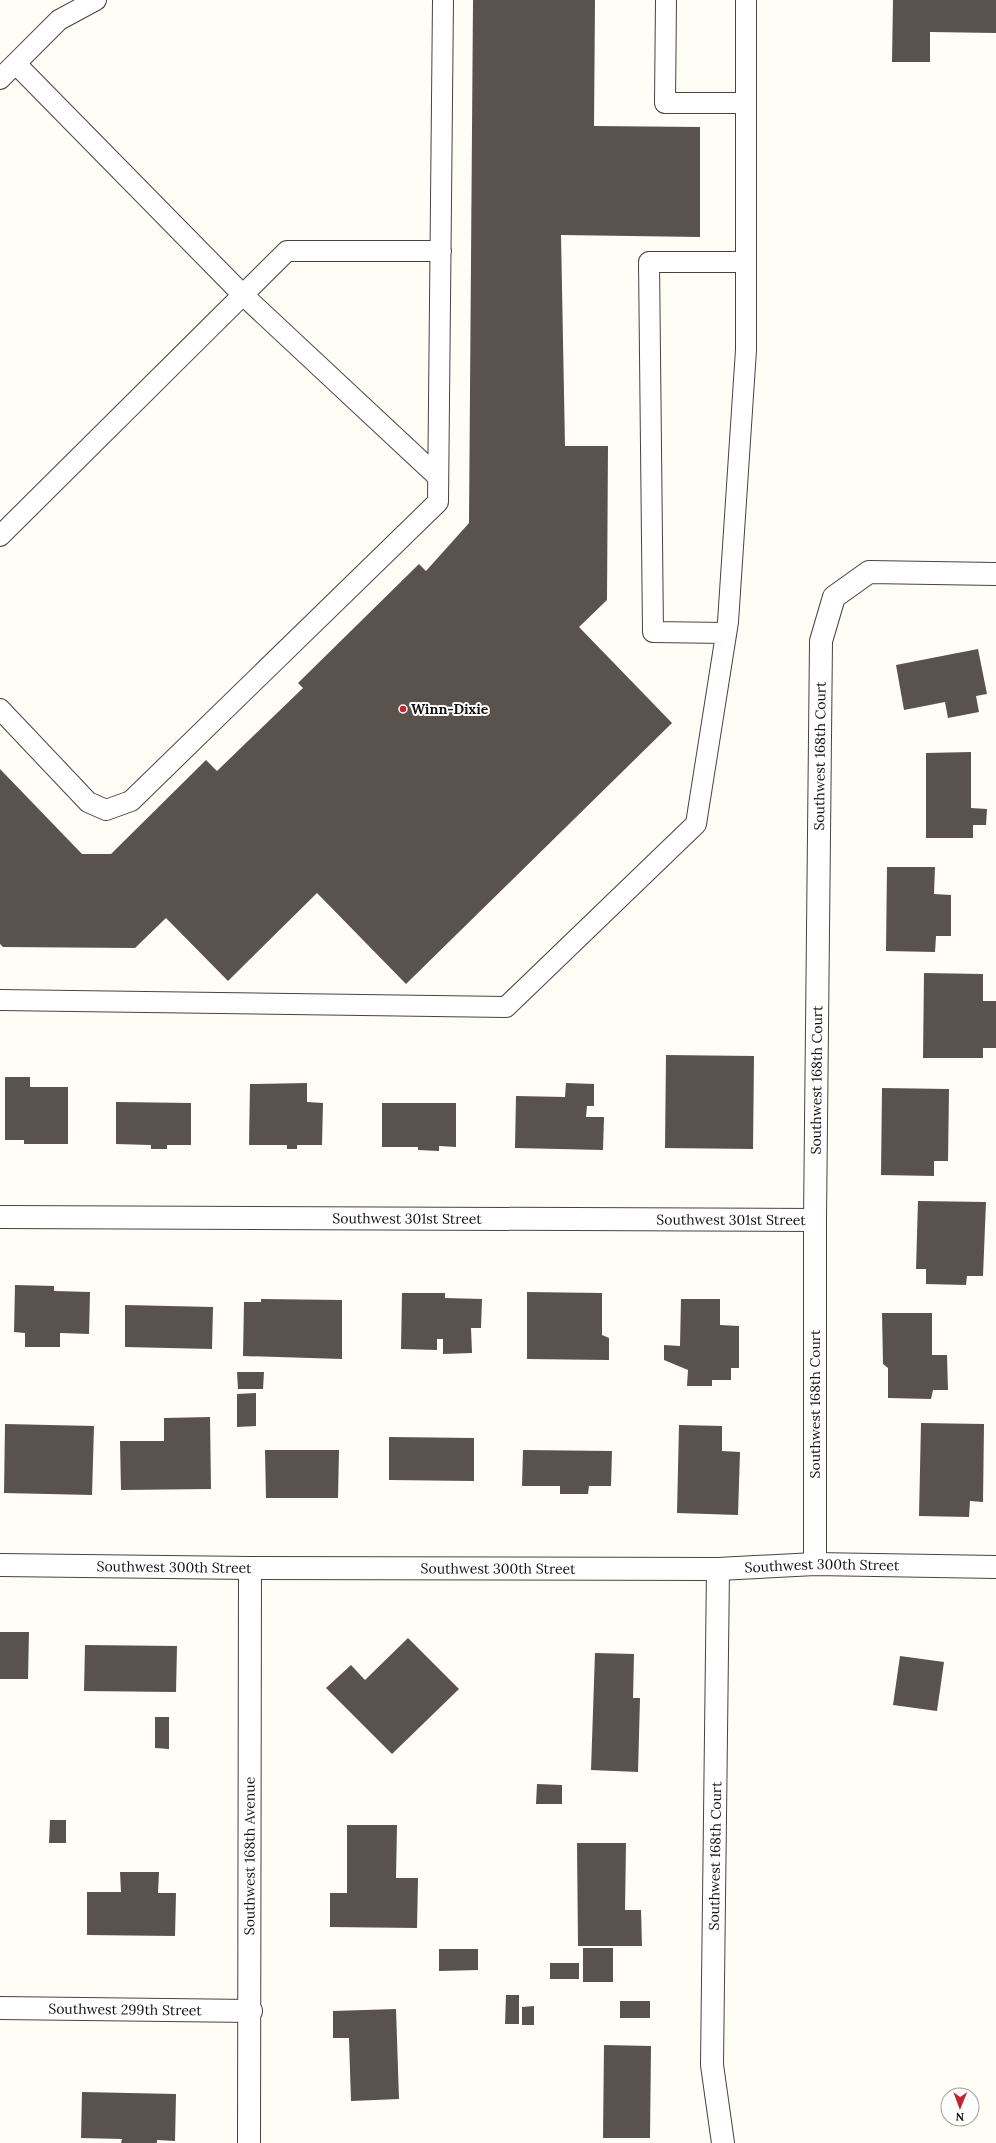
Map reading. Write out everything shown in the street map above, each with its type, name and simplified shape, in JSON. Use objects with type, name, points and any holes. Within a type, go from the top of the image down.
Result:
[{"type":"street","name":"Southwest 168th Court","points":[[815,1564],[815,1220],[821,641],[834,597],[870,572],[996,574]]},
{"type":"street","name":"Southwest 301st Street","points":[[0,1217],[815,1220]]},
{"type":"street","name":"Southwest 300th Street","points":[[0,1565],[250,1568],[718,1569],[815,1564],[996,1567]]},
{"type":"street","name":"Southwest 168th Avenue","points":[[249,2143],[251,2011],[250,1568]]},
{"type":"street","name":"Southwest 168th Court","points":[[718,1569],[712,2065],[723,2143]]},
{"type":"street","name":"Southwest 299th Street","points":[[0,2008],[251,2011]]},
{"type":"lane","points":[[0,79],[59,20],[96,0]]},
{"type":"lane","points":[[0,709],[88,802],[106,810],[131,801],[438,502],[443,0]]},
{"type":"lane","points":[[666,0],[665,103],[746,103]]},
{"type":"lane","points":[[0,1000],[506,1007],[696,824],[726,633],[746,350],[746,0]]},
{"type":"lane","points":[[16,64],[243,295],[438,477]]},
{"type":"lane","points":[[0,536],[287,251],[440,251]]},
{"type":"lane","points":[[726,633],[653,632],[649,262],[746,262]]},
{"type":"building","points":[[473,0],[595,0],[594,126],[700,127],[700,237],[561,235],[565,446],[608,446],[607,600],[579,627],[672,723],[406,984],[317,893],[228,981],[166,918],[135,948],[3,947],[0,944],[0,769],[82,854],[111,854],[206,760],[217,771],[303,688],[298,683],[419,564],[426,571],[469,523]]},
{"type":"building","points":[[893,0],[996,0],[996,33],[930,32],[930,62],[892,62]]},
{"type":"building","points":[[978,649],[987,694],[976,696],[979,712],[948,718],[945,702],[904,710],[896,665]]},
{"type":"building","points":[[971,752],[971,808],[987,809],[986,825],[973,825],[973,838],[926,838],[926,753]]},
{"type":"building","points":[[887,867],[935,867],[934,894],[951,895],[951,936],[936,936],[935,952],[886,951]]},
{"type":"building","points":[[924,973],[983,974],[983,1001],[996,1001],[996,1048],[983,1048],[983,1058],[923,1058]]},
{"type":"building","points":[[666,1055],[754,1056],[753,1149],[665,1148]]},
{"type":"building","points":[[5,1077],[30,1077],[30,1087],[68,1087],[68,1144],[24,1144],[24,1140],[5,1140]]},
{"type":"building","points":[[307,1083],[307,1102],[323,1103],[322,1145],[297,1145],[297,1149],[287,1149],[287,1145],[249,1145],[250,1084]]},
{"type":"building","points":[[566,1083],[594,1084],[594,1106],[587,1106],[586,1117],[604,1117],[603,1150],[515,1148],[516,1096],[565,1097]]},
{"type":"building","points":[[882,1088],[949,1089],[948,1161],[934,1161],[934,1176],[881,1175]]},
{"type":"building","points":[[116,1102],[191,1103],[191,1145],[167,1145],[167,1149],[151,1149],[151,1145],[116,1144]]},
{"type":"building","points":[[382,1103],[456,1103],[456,1147],[439,1146],[439,1151],[418,1150],[418,1147],[382,1147]]},
{"type":"building","points":[[918,1201],[986,1202],[983,1276],[967,1276],[966,1285],[926,1284],[926,1269],[916,1269]]},
{"type":"building","points":[[15,1285],[54,1286],[54,1291],[90,1292],[89,1334],[60,1333],[60,1347],[25,1347],[25,1333],[14,1332]]},
{"type":"building","points":[[527,1292],[602,1293],[602,1335],[609,1338],[609,1360],[527,1359]]},
{"type":"building","points":[[402,1293],[445,1293],[445,1298],[482,1299],[481,1328],[471,1328],[472,1353],[443,1354],[443,1339],[437,1339],[437,1350],[401,1349]]},
{"type":"building","points":[[261,1299],[342,1300],[342,1359],[243,1356],[244,1302],[261,1302]]},
{"type":"building","points":[[681,1299],[720,1299],[720,1325],[739,1326],[739,1368],[731,1368],[731,1380],[712,1380],[712,1386],[687,1386],[688,1370],[664,1360],[664,1345],[680,1346]]},
{"type":"building","points":[[125,1305],[213,1307],[212,1349],[125,1347]]},
{"type":"building","points":[[882,1313],[932,1313],[932,1355],[947,1355],[948,1390],[933,1390],[931,1399],[888,1398],[888,1368],[883,1364]]},
{"type":"building","points":[[237,1372],[264,1372],[263,1389],[238,1389]]},
{"type":"building","points":[[256,1393],[256,1426],[237,1427],[237,1394]]},
{"type":"building","points":[[210,1417],[211,1489],[121,1490],[120,1441],[164,1441],[164,1418]]},
{"type":"building","points":[[921,1423],[984,1424],[983,1502],[970,1501],[969,1517],[919,1516]]},
{"type":"building","points":[[5,1424],[94,1426],[92,1495],[4,1493]]},
{"type":"building","points":[[679,1425],[722,1426],[722,1451],[740,1452],[738,1515],[677,1513]]},
{"type":"building","points":[[389,1437],[474,1438],[474,1481],[389,1480]]},
{"type":"building","points":[[265,1450],[339,1450],[338,1498],[266,1498]]},
{"type":"building","points":[[523,1450],[612,1451],[611,1486],[589,1486],[588,1494],[560,1494],[560,1486],[522,1486]]},
{"type":"building","points":[[0,1632],[29,1632],[28,1679],[0,1679]]},
{"type":"building","points":[[408,1638],[459,1689],[392,1754],[326,1688],[351,1665],[365,1680]]},
{"type":"building","points":[[85,1645],[177,1646],[176,1692],[84,1691]]},
{"type":"building","points":[[595,1653],[634,1654],[633,1698],[640,1698],[638,1772],[591,1770]]},
{"type":"building","points":[[900,1656],[944,1662],[937,1711],[893,1705]]},
{"type":"building","points":[[155,1717],[169,1717],[169,1749],[155,1748]]},
{"type":"building","points":[[537,1784],[562,1785],[562,1804],[536,1804]]},
{"type":"building","points":[[50,1820],[66,1820],[66,1843],[49,1843]]},
{"type":"building","points":[[347,1825],[397,1825],[396,1878],[418,1878],[417,1928],[330,1927],[330,1893],[347,1893]]},
{"type":"building","points":[[577,1843],[626,1843],[625,1910],[641,1910],[642,1946],[578,1946]]},
{"type":"building","points":[[120,1872],[159,1872],[158,1893],[176,1893],[175,1936],[87,1935],[87,1892],[121,1892]]},
{"type":"building","points":[[583,1948],[613,1948],[613,1982],[583,1982]]},
{"type":"building","points":[[439,1949],[478,1949],[478,1970],[439,1971]]},
{"type":"building","points":[[550,1963],[579,1963],[579,1979],[550,1979]]},
{"type":"building","points":[[506,1995],[519,1995],[519,2024],[505,2024]]},
{"type":"building","points":[[620,2001],[650,2001],[650,2018],[620,2018]]},
{"type":"building","points":[[534,2006],[534,2025],[522,2025],[522,2007]]},
{"type":"building","points":[[396,2009],[399,2099],[351,2101],[349,2038],[333,2038],[333,2011]]},
{"type":"building","points":[[604,2045],[651,2046],[650,2138],[603,2138]]},
{"type":"building","points":[[82,2092],[176,2094],[175,2141],[157,2140],[157,2143],[121,2143],[122,2139],[81,2138]]},
{"type":"place","name":"Winn-Dixie","points":[[403,709]]}]
